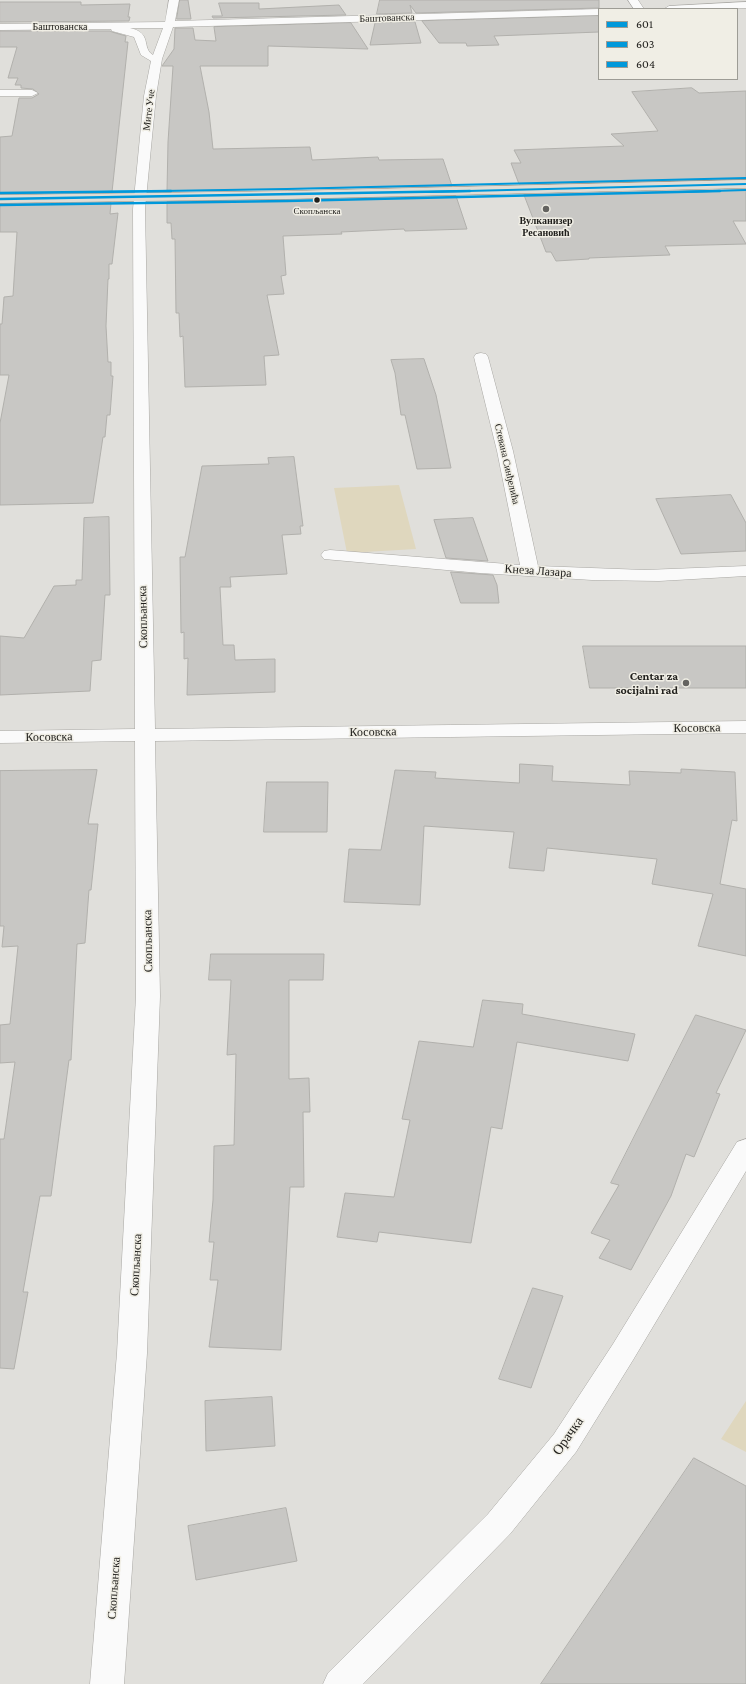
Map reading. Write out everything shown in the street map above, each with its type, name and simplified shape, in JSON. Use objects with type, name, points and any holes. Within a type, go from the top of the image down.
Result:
[{"type":"main road","points":[[0,199],[303,195],[746,184]]},
{"type":"street","name":"Мите Уче","points":[[140,197],[150,96],[157,59],[172,25],[174,0]]},
{"type":"street","points":[[688,8],[746,5]]},
{"type":"street","name":"Баштованска","points":[[0,27],[115,27],[598,12]]},
{"type":"street","points":[[115,27],[116,29],[132,32],[138,35],[145,54],[149,58],[157,59]]},
{"type":"street","points":[[0,93],[32,93]]},
{"type":"street","name":"Скопљанска","points":[[107,1684],[132,1352],[148,996],[140,197]]},
{"type":"street","name":"Стевана Синђелића","points":[[480,357],[505,451],[530,571]]},
{"type":"street","name":"Кнеза Лазара","points":[[330,555],[530,571],[633,576],[746,571]]},
{"type":"street","name":"Косовска","points":[[0,737],[746,727]]},
{"type":"street","name":"Орачка","points":[[340,1684],[499,1524],[565,1443],[623,1352],[746,1149]]},
{"type":"shaded area","points":[[399,485],[416,549],[347,553],[334,488]]},
{"type":"shaded area","points":[[746,1401],[746,1452],[721,1439]]},
{"type":"building","points":[[180,0],[188,0],[191,19],[177,19]]},
{"type":"building","points":[[380,0],[599,0],[599,8],[416,13],[410,5],[412,13],[377,14]]},
{"type":"building","points":[[0,2],[81,2],[81,5],[130,4],[128,17],[130,17],[129,21],[0,22]]},
{"type":"building","points":[[219,3],[259,3],[259,9],[339,5],[346,15],[213,18],[212,16],[222,16]]},
{"type":"building","points":[[598,16],[598,32],[494,36],[499,45],[467,46],[466,43],[439,43],[422,21]]},
{"type":"building","points":[[415,22],[421,43],[370,45],[375,23]]},
{"type":"building","points":[[351,23],[368,49],[268,46],[268,66],[200,66],[209,112],[213,149],[310,147],[312,160],[378,157],[379,160],[443,159],[452,186],[167,191],[168,142],[173,66],[162,66],[174,49],[175,28],[193,28],[195,40],[216,41],[214,27]]},
{"type":"building","points":[[0,31],[110,31],[126,36],[125,42],[128,42],[112,192],[0,194],[0,137],[12,136],[19,98],[32,98],[39,94],[33,89],[21,88],[21,85],[15,85],[18,78],[8,78],[17,47],[0,47]]},
{"type":"building","points":[[692,88],[699,93],[746,91],[746,179],[519,184],[511,163],[521,163],[514,150],[624,146],[611,134],[658,131],[632,92]]},
{"type":"building","points":[[746,190],[746,221],[733,221],[746,244],[665,246],[670,255],[589,258],[556,261],[551,252],[546,252],[524,195]]},
{"type":"building","points":[[456,196],[467,229],[405,231],[404,229],[341,232],[342,234],[283,236],[286,275],[281,276],[284,294],[267,295],[279,355],[264,356],[266,385],[185,387],[183,336],[180,337],[179,313],[176,313],[175,239],[172,239],[171,223],[167,223],[167,202]]},
{"type":"building","points":[[111,203],[110,214],[118,213],[112,264],[109,264],[106,326],[108,362],[111,362],[111,376],[113,376],[110,415],[107,415],[105,437],[103,437],[93,503],[0,505],[0,423],[9,375],[0,375],[0,324],[2,324],[4,297],[13,296],[17,232],[0,232],[0,204]]},
{"type":"building","points":[[424,359],[436,395],[451,468],[417,469],[405,415],[401,415],[395,373],[391,360]]},
{"type":"building","points":[[294,457],[303,526],[300,526],[301,534],[282,535],[287,574],[230,577],[231,587],[220,587],[223,645],[234,645],[235,660],[275,659],[275,692],[187,695],[188,658],[184,659],[184,632],[181,633],[180,557],[185,557],[202,466],[269,464],[268,458]]},
{"type":"building","points":[[731,495],[746,523],[746,551],[681,554],[656,499]]},
{"type":"building","points":[[109,517],[110,595],[105,595],[101,660],[92,661],[90,691],[0,695],[0,636],[24,638],[54,586],[76,585],[76,580],[82,580],[84,518]]},
{"type":"building","points":[[473,518],[488,561],[446,558],[434,520]]},
{"type":"building","points":[[451,572],[493,575],[497,585],[499,603],[461,603]]},
{"type":"building","points":[[583,646],[746,646],[746,688],[590,688]]},
{"type":"building","points":[[520,764],[553,766],[552,781],[630,785],[629,771],[681,773],[681,769],[735,772],[737,821],[732,820],[720,884],[746,889],[746,956],[698,946],[713,894],[652,884],[657,859],[547,848],[544,871],[509,868],[514,832],[424,826],[420,905],[344,902],[349,849],[381,850],[395,770],[436,772],[435,778],[519,783]]},
{"type":"building","points":[[97,770],[88,824],[98,824],[91,890],[89,890],[85,943],[77,944],[71,1060],[69,1060],[51,1196],[40,1196],[23,1292],[28,1292],[14,1369],[0,1368],[0,1139],[4,1139],[15,1062],[0,1063],[0,1025],[10,1024],[18,946],[2,947],[4,926],[0,926],[0,771]]},
{"type":"building","points":[[267,782],[328,782],[327,832],[264,832]]},
{"type":"building","points":[[211,954],[324,954],[323,980],[289,980],[289,1079],[309,1078],[310,1112],[303,1112],[304,1187],[290,1187],[281,1350],[209,1347],[218,1280],[210,1280],[214,1242],[209,1242],[213,1200],[214,1146],[234,1145],[236,1054],[227,1055],[231,980],[209,980]]},
{"type":"building","points":[[483,1000],[523,1004],[522,1014],[635,1034],[628,1061],[517,1042],[502,1129],[491,1127],[471,1243],[379,1232],[377,1242],[337,1237],[345,1193],[394,1197],[410,1120],[402,1119],[419,1041],[473,1047]]},
{"type":"building","points":[[696,1015],[746,1030],[716,1093],[720,1094],[694,1157],[686,1154],[671,1196],[631,1270],[599,1258],[610,1240],[591,1233],[619,1185],[611,1183]]},
{"type":"building","points":[[533,1288],[563,1296],[531,1388],[499,1379]]},
{"type":"building","points":[[272,1397],[275,1446],[206,1451],[205,1401]]},
{"type":"building","points":[[694,1458],[746,1486],[746,1684],[541,1684]]},
{"type":"building","points":[[286,1508],[297,1561],[196,1580],[188,1526]]},
{"type":"transit line","name":"604","points":[[0,193],[287,189],[746,178]]},
{"type":"transit line","name":"601","points":[[0,199],[287,195],[746,184]]},
{"type":"transit line","name":"603","points":[[0,205],[287,201],[746,190]]},
{"type":"place","name":"Скопљанска","points":[[317,200]]},
{"type":"place","name":"Вулканизер Ресановић","points":[[546,209]]},
{"type":"place","name":"Centar za socijalni rad","points":[[686,683]]}]
